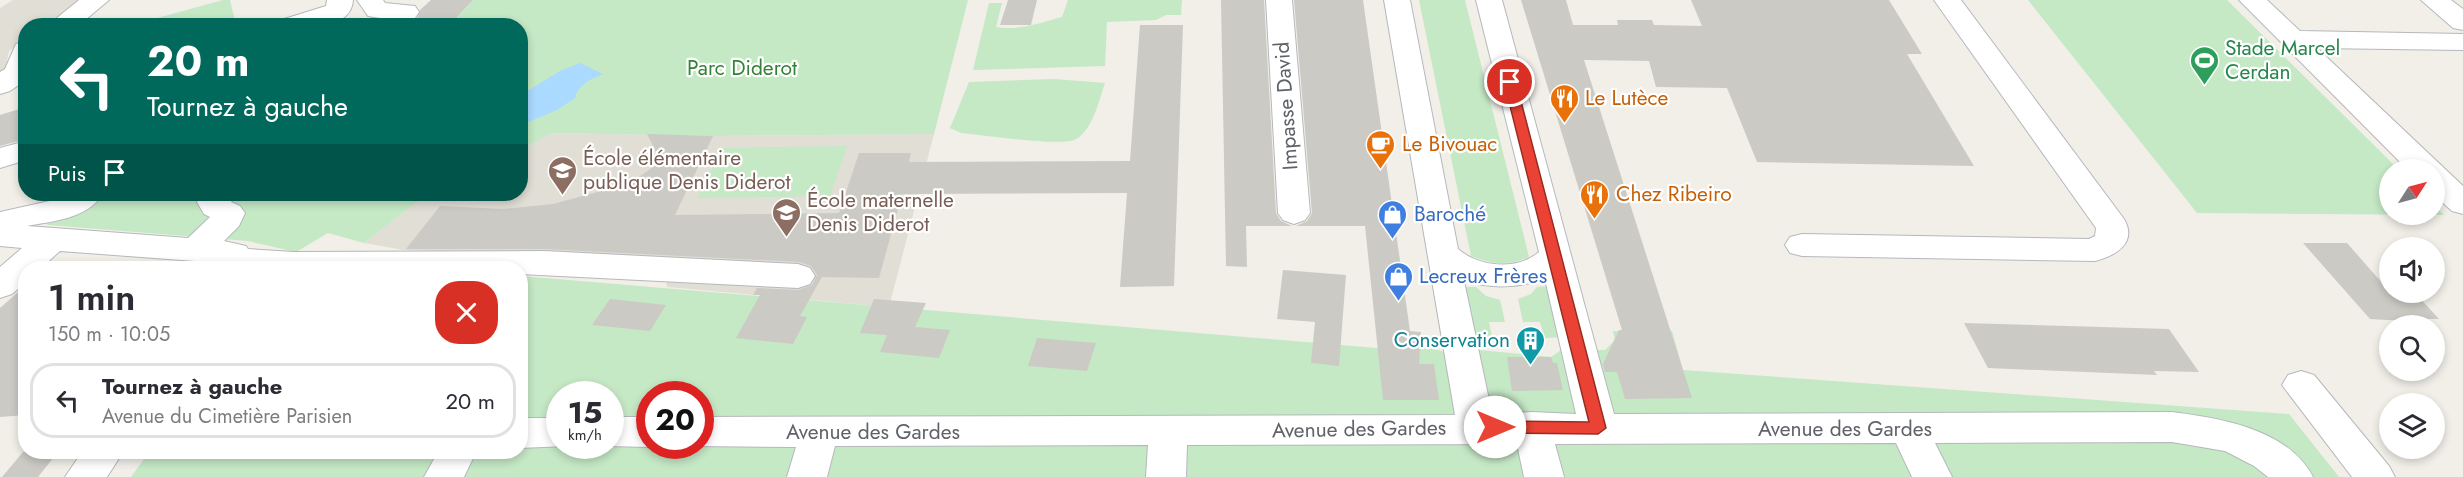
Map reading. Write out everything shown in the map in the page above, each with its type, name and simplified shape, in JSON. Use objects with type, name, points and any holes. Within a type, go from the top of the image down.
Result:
[{"type":"street","points":[[71,18],[96,0]]},
{"type":"street","points":[[283,18],[315,0]]},
{"type":"street","points":[[288,18],[339,11],[340,0]]},
{"type":"street","points":[[370,0],[377,10],[406,13]]},
{"type":"street","name":"Impasse David","points":[[1279,0],[1294,213]]},
{"type":"street","points":[[1397,0],[1442,254],[1476,427]]},
{"type":"street","points":[[1489,0],[1556,255],[1598,428]]},
{"type":"street","points":[[1802,245],[2095,250],[2111,241],[2112,227],[1947,0]]},
{"type":"street","points":[[2252,0],[2416,159]]},
{"type":"street","points":[[2434,0],[2463,22]]},
{"type":"street","points":[[2293,39],[2463,42]]},
{"type":"street","points":[[0,85],[18,70]]},
{"type":"street","points":[[0,158],[18,152]]},
{"type":"street","points":[[2445,187],[2463,204]]},
{"type":"street","points":[[0,200],[18,200]]},
{"type":"street","points":[[0,225],[26,214],[61,209],[79,201]]},
{"type":"street","points":[[195,250],[228,218],[229,213],[215,207],[214,201]]},
{"type":"street","points":[[0,235],[231,253],[235,261]]},
{"type":"street","points":[[28,261],[53,239]]},
{"type":"street","points":[[1442,254],[1459,268],[1476,273],[1508,275],[1539,269],[1550,263],[1556,255]]},
{"type":"street","points":[[528,262],[798,276]]},
{"type":"street","points":[[0,286],[18,270]]},
{"type":"street","points":[[2301,386],[2375,477]]},
{"type":"street","name":"Avenue des Gardes","points":[[714,432],[1168,432],[1476,427],[1910,429],[2172,427],[2199,430],[2238,440],[2276,462],[2293,477]]},
{"type":"street","points":[[1533,427],[1544,477]]},
{"type":"street","points":[[1910,429],[1932,477]]},
{"type":"street","points":[[807,477],[820,432]]},
{"type":"street","points":[[1166,477],[1168,432]]},
{"type":"street","points":[[528,433],[546,433]]},
{"type":"street","points":[[86,477],[99,459]]},
{"type":"street","points":[[444,477],[454,459]]},
{"type":"shaded area","points":[[13,0],[82,0],[56,18],[18,18],[18,44],[9,51],[4,74],[0,77],[0,8]]},
{"type":"shaded area","points":[[550,133],[713,136],[934,134],[889,307],[667,287],[664,269],[654,261],[404,250],[364,243],[414,204],[423,201],[528,201],[528,146]]},
{"type":"green space","points":[[230,0],[234,18],[157,18]]},
{"type":"green space","name":"Parc Diderot","points":[[473,0],[968,0],[934,134],[713,136],[551,133],[528,146],[528,18],[457,18]]},
{"type":"green space","points":[[1068,0],[1182,0],[1181,15],[1166,15],[1156,20],[1107,22],[1105,66],[973,70],[989,3],[1002,3],[996,27],[1012,28],[1062,17]]},
{"type":"green space","points":[[1419,0],[1465,0],[1529,257],[1514,262],[1500,263],[1471,256]]},
{"type":"green space","name":"Stade Marcel Cerdan","points":[[2028,0],[2227,0],[2388,159],[2379,159],[2379,214],[2197,213]]},
{"type":"green space","points":[[1054,79],[1105,83],[1086,131],[1074,140],[1053,142],[1020,139],[961,133],[950,128],[969,82]]},
{"type":"green space","points":[[847,146],[830,196],[697,198],[722,148]]},
{"type":"green space","points":[[90,201],[423,201],[414,204],[364,243],[328,233],[296,252],[248,241],[48,225],[43,221]]},
{"type":"green space","points":[[528,277],[1400,350],[1421,332],[1421,340],[1427,347],[1445,352],[1479,350],[1551,357],[1561,350],[1605,350],[1615,340],[1613,331],[1672,331],[1683,370],[2289,414],[2339,477],[131,477],[144,459],[528,459]]},
{"type":"green space","points":[[1550,286],[1564,337],[1545,338],[1540,322],[1523,322],[1518,299],[1531,294],[1537,287]]},
{"type":"green space","points":[[1463,287],[1476,287],[1486,296],[1500,300],[1505,322],[1489,322],[1492,337],[1474,338]]},
{"type":"water","points":[[580,63],[603,74],[586,83],[579,89],[575,98],[557,110],[528,122],[528,91],[560,71]]},
{"type":"building","points":[[431,0],[473,0],[456,18],[417,18],[420,10]]},
{"type":"building","points":[[1008,0],[1037,0],[1031,25],[1000,25]]},
{"type":"building","points":[[1221,0],[1264,0],[1276,213],[1281,221],[1292,226],[1246,226],[1247,267],[1226,266]]},
{"type":"building","points":[[1294,0],[1363,0],[1410,331],[1421,332],[1419,364],[1434,364],[1439,400],[1383,400],[1365,226],[1296,226],[1307,221],[1312,213]]},
{"type":"building","points":[[1521,0],[1566,0],[1573,25],[1618,25],[1617,20],[1652,20],[1654,25],[1702,26],[1691,0],[1889,0],[1922,54],[1907,54],[1974,166],[1757,162],[1727,88],[1656,87],[1649,61],[1584,60],[1692,398],[1625,399],[1617,372],[1605,372],[1603,364],[1619,330],[1622,330]]},
{"type":"building","points":[[1140,25],[1183,25],[1174,286],[1120,287],[1127,193],[902,194],[879,278],[822,277],[800,316],[807,317],[793,344],[736,338],[760,295],[753,295],[757,288],[798,290],[812,285],[817,275],[811,266],[799,262],[544,249],[406,249],[440,206],[503,209],[553,204],[616,187],[642,175],[661,161],[647,134],[713,136],[675,215],[839,213],[859,153],[911,153],[909,162],[1130,161]]},
{"type":"building","points":[[18,109],[18,141],[0,146],[0,115]]},
{"type":"building","points":[[2303,243],[2347,243],[2379,279],[2379,303],[2424,303],[2435,315],[2379,315],[2379,320],[2370,319]]},
{"type":"building","points":[[1283,270],[1346,275],[1339,366],[1311,363],[1315,322],[1277,319]]},
{"type":"building","points":[[18,292],[18,416],[0,417],[0,308]]},
{"type":"building","points":[[610,299],[666,305],[650,331],[592,325]]},
{"type":"building","points":[[874,299],[926,303],[915,327],[950,330],[939,358],[880,352],[887,335],[860,333]]},
{"type":"building","points":[[1964,323],[2169,329],[2199,372],[2154,371],[2157,375],[1988,368]]},
{"type":"building","points":[[1037,338],[1096,343],[1087,371],[1028,366]]},
{"type":"building","name":"Conservation","points":[[1507,357],[1551,357],[1553,363],[1557,363],[1563,390],[1512,391]]},
{"type":"building","points":[[18,458],[52,459],[38,477],[2,477]]},
{"type":"place","name":"Stade Marcel Cerdan","points":[[2204,86]]},
{"type":"place","name":"Le Lutèce","points":[[1564,124]]},
{"type":"place","name":"Le Bivouac","points":[[1381,170]]},
{"type":"place","name":"École élémentaire publique Denis Diderot","points":[[562,196]]},
{"type":"place","name":"Chez Ribeiro","points":[[1595,220]]},
{"type":"place","name":"École maternelle Denis Diderot","points":[[786,238]]},
{"type":"place","name":"Baroché","points":[[1393,240]]},
{"type":"place","name":"Lecreux Frères","points":[[1398,302]]},
{"type":"place","name":"Conservation","points":[[1531,366]]},
{"type":"route","points":[[1495,427],[1598,428],[1556,255],[1510,82]]}]
